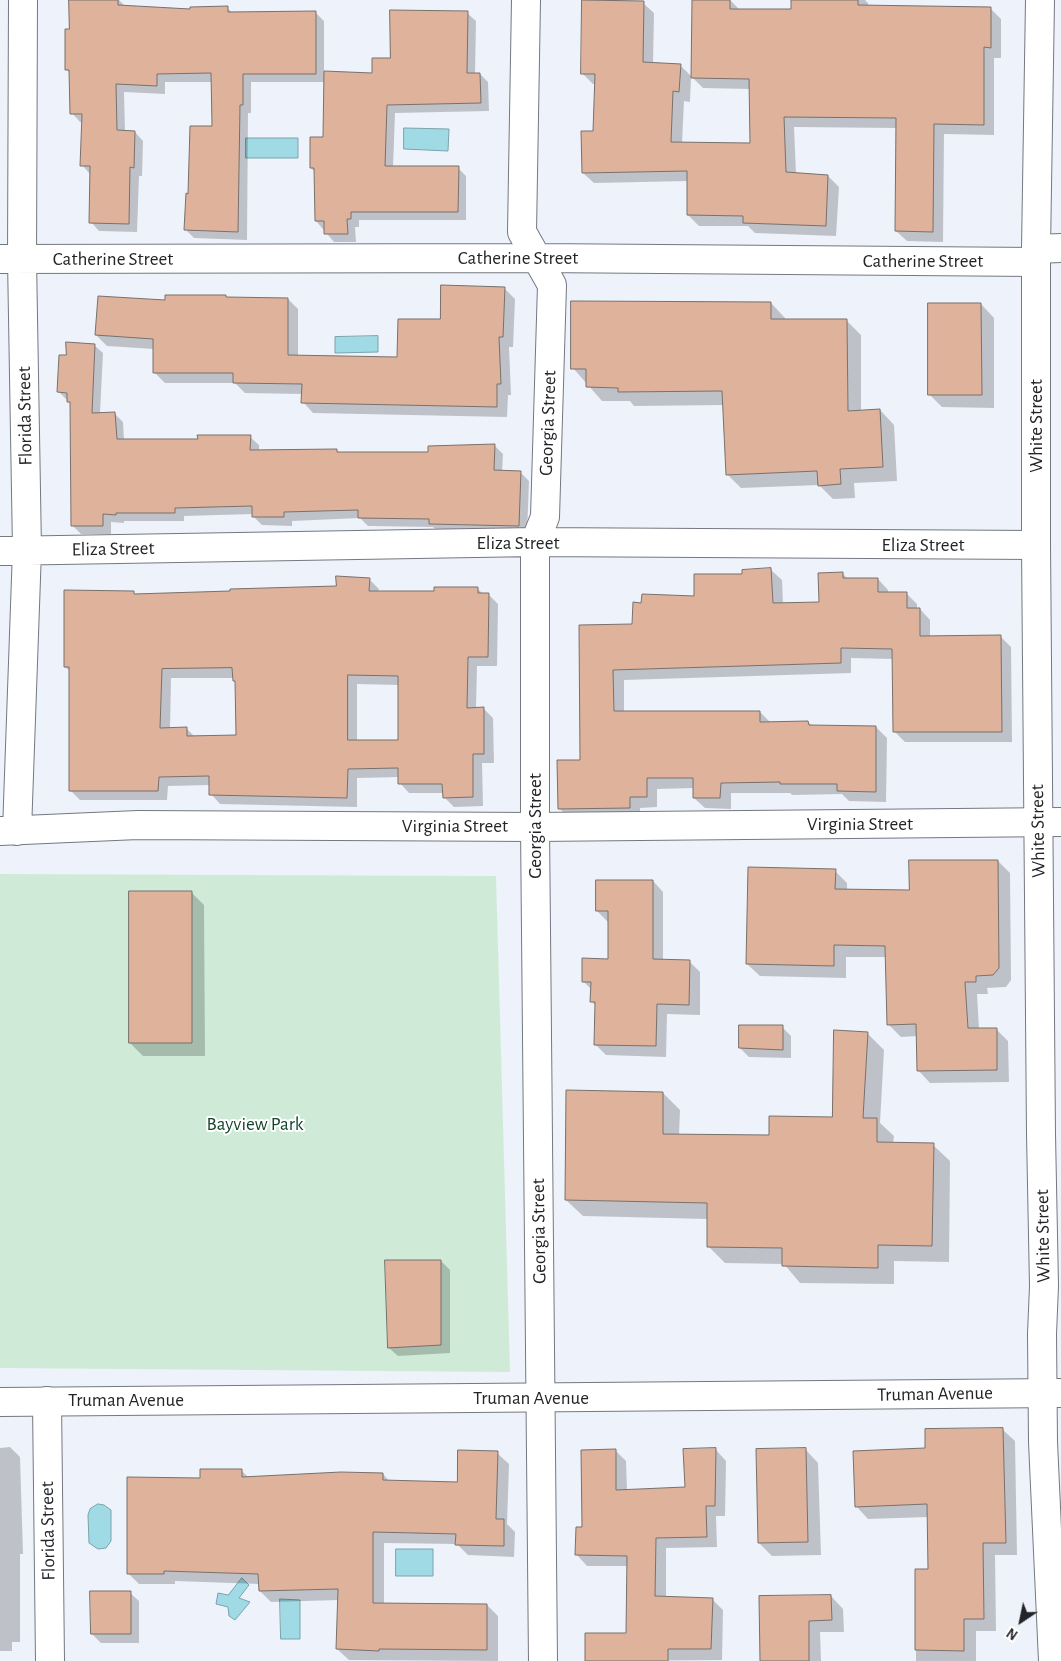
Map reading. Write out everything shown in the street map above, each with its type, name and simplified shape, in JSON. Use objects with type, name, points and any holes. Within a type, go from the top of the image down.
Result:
[{"type":"street","name":"Florida Street","points":[[8,831],[27,550],[11,259],[23,0]]},
{"type":"street","name":"Georgia Street","points":[[526,0],[522,232],[552,285],[545,517],[535,542],[535,827],[543,1661]]},
{"type":"street","name":"White Street","points":[[1040,0],[1044,253],[1036,546],[1050,822],[1040,1125],[1044,1286],[1052,1393],[1044,1442],[1053,1661]]},
{"type":"street","name":"Catherine Street","points":[[11,259],[537,258],[1044,253]]},
{"type":"street","name":"Eliza Street","points":[[0,551],[535,542],[1036,546]]},
{"type":"street","name":"Virginia Street","points":[[8,831],[138,825],[535,827],[1050,822]]},
{"type":"street","name":"Truman Avenue","points":[[0,1402],[1052,1393]]},
{"type":"street","name":"Florida Street","points":[[47,1401],[50,1661]]},
{"type":"green space","name":"Bayview Park","points":[[0,874],[496,876],[510,1372],[0,1368]]},
{"type":"water","points":[[404,128],[449,129],[448,151],[404,149]]},
{"type":"water","points":[[246,138],[298,138],[298,158],[246,158]]},
{"type":"water","points":[[378,336],[378,352],[335,353],[335,337]]},
{"type":"water","points":[[98,1504],[104,1505],[111,1510],[111,1541],[106,1548],[98,1549],[89,1543],[88,1515],[90,1509]]},
{"type":"water","points":[[396,1549],[433,1549],[433,1576],[396,1576]]},
{"type":"water","points":[[242,1578],[249,1585],[239,1598],[250,1602],[235,1620],[229,1616],[228,1607],[216,1604],[218,1593],[228,1595]]},
{"type":"water","points":[[280,1599],[300,1600],[300,1639],[281,1639]]},
{"type":"building","points":[[69,0],[118,0],[118,5],[190,9],[190,7],[228,6],[228,12],[316,11],[316,74],[243,74],[243,105],[240,105],[238,232],[184,230],[186,193],[188,194],[190,126],[212,126],[211,73],[157,74],[157,86],[116,84],[117,130],[135,131],[134,168],[130,167],[129,224],[89,223],[90,166],[80,166],[82,114],[70,114],[69,70],[65,70],[65,29],[69,29]]},
{"type":"building","points":[[582,0],[644,1],[643,62],[681,64],[679,92],[673,91],[671,142],[750,143],[749,79],[691,78],[692,0],[730,0],[730,9],[791,9],[791,0],[858,0],[858,5],[991,7],[991,48],[984,47],[984,125],[934,124],[933,232],[895,231],[896,118],[784,117],[786,172],[828,175],[826,226],[743,223],[743,216],[687,215],[687,171],[582,173],[581,131],[593,131],[595,74],[581,74]]},
{"type":"building","points":[[390,10],[468,11],[467,73],[480,73],[481,103],[387,105],[385,166],[459,166],[458,212],[351,212],[351,219],[347,219],[348,234],[324,234],[324,221],[315,221],[314,168],[310,168],[310,137],[323,137],[324,71],[372,73],[372,58],[390,58]]},
{"type":"building","points":[[441,285],[505,287],[503,337],[499,337],[501,384],[497,384],[497,407],[301,403],[302,384],[233,383],[233,373],[153,373],[153,339],[95,335],[98,296],[165,300],[165,295],[288,298],[288,355],[397,357],[398,319],[440,319]]},
{"type":"building","points":[[571,301],[771,302],[771,319],[847,319],[848,411],[880,409],[883,467],[840,469],[841,484],[818,486],[817,471],[726,475],[722,391],[618,392],[618,388],[586,387],[586,369],[571,369]]},
{"type":"building","points":[[928,303],[981,303],[982,395],[928,395]]},
{"type":"building","points":[[66,342],[95,344],[92,413],[115,412],[117,439],[198,439],[197,435],[251,435],[250,450],[337,449],[337,452],[428,452],[428,446],[495,444],[494,470],[521,471],[519,526],[429,524],[429,519],[358,518],[358,510],[284,512],[284,517],[252,517],[252,506],[175,508],[175,513],[103,514],[103,526],[71,526],[70,402],[67,402],[67,393],[57,392],[59,355],[66,355]]},
{"type":"building","points":[[771,568],[773,603],[819,602],[818,573],[843,572],[843,578],[878,578],[878,592],[907,592],[907,608],[920,608],[920,636],[1001,635],[1002,732],[893,732],[892,649],[841,648],[841,663],[613,670],[614,711],[760,711],[760,722],[808,721],[809,725],[876,726],[876,792],[837,791],[837,784],[780,784],[780,782],[721,783],[720,798],[693,798],[693,778],[647,778],[647,797],[630,797],[630,808],[558,809],[557,760],[580,760],[579,625],[632,624],[633,602],[641,603],[642,594],[694,596],[694,574],[742,574],[742,570]]},
{"type":"building","points":[[336,576],[370,578],[369,591],[434,591],[434,587],[478,587],[478,593],[489,593],[488,657],[468,657],[467,708],[484,707],[484,754],[473,754],[473,797],[443,798],[442,784],[398,784],[398,768],[348,769],[347,798],[209,795],[209,776],[159,777],[158,791],[69,791],[69,667],[64,667],[64,590],[134,591],[134,594],[336,586]],"holes":[[[232,668],[233,681],[235,681],[236,735],[187,736],[187,727],[160,728],[162,669]],[[348,675],[398,676],[398,740],[348,740]]]},
{"type":"building","points":[[909,860],[998,860],[999,968],[993,975],[976,976],[976,982],[965,982],[968,1028],[997,1028],[997,1070],[917,1071],[916,1024],[887,1025],[885,946],[834,945],[834,966],[746,964],[748,867],[836,869],[835,889],[909,890]]},
{"type":"building","points":[[596,880],[653,880],[653,959],[690,960],[689,1005],[657,1004],[656,1046],[594,1045],[595,1002],[590,1002],[591,982],[582,982],[582,958],[608,959],[608,911],[596,911]]},
{"type":"building","points":[[129,891],[192,891],[192,1043],[129,1043]]},
{"type":"building","points":[[739,1025],[783,1025],[783,1050],[739,1048]]},
{"type":"building","points":[[834,1030],[868,1032],[863,1118],[877,1118],[877,1142],[934,1143],[932,1246],[878,1245],[878,1268],[782,1266],[782,1248],[707,1247],[707,1203],[565,1200],[566,1090],[663,1092],[663,1134],[769,1135],[769,1116],[832,1117]]},
{"type":"building","points":[[385,1260],[441,1260],[441,1345],[388,1348]]},
{"type":"building","points":[[1003,1428],[1006,1543],[983,1543],[984,1619],[964,1619],[964,1651],[915,1650],[915,1569],[928,1569],[927,1504],[855,1507],[853,1451],[925,1448],[925,1429]]},
{"type":"building","points":[[716,1448],[715,1506],[706,1506],[707,1537],[656,1538],[655,1596],[713,1598],[711,1649],[668,1649],[668,1661],[585,1661],[585,1633],[626,1633],[627,1556],[575,1555],[576,1527],[582,1527],[581,1450],[616,1449],[616,1490],[685,1487],[683,1449]]},
{"type":"building","points":[[806,1448],[808,1542],[758,1543],[756,1449]]},
{"type":"building","points":[[458,1450],[498,1451],[496,1519],[504,1519],[504,1546],[455,1545],[456,1534],[373,1532],[373,1603],[487,1604],[487,1650],[379,1649],[379,1651],[336,1649],[338,1589],[259,1591],[258,1574],[164,1571],[164,1574],[127,1574],[127,1477],[200,1478],[200,1469],[242,1469],[242,1477],[341,1472],[383,1473],[383,1480],[457,1482]]},
{"type":"building","points":[[90,1591],[131,1591],[131,1634],[91,1634]]},
{"type":"building","points":[[831,1595],[832,1620],[809,1621],[809,1661],[760,1661],[759,1596]]}]
